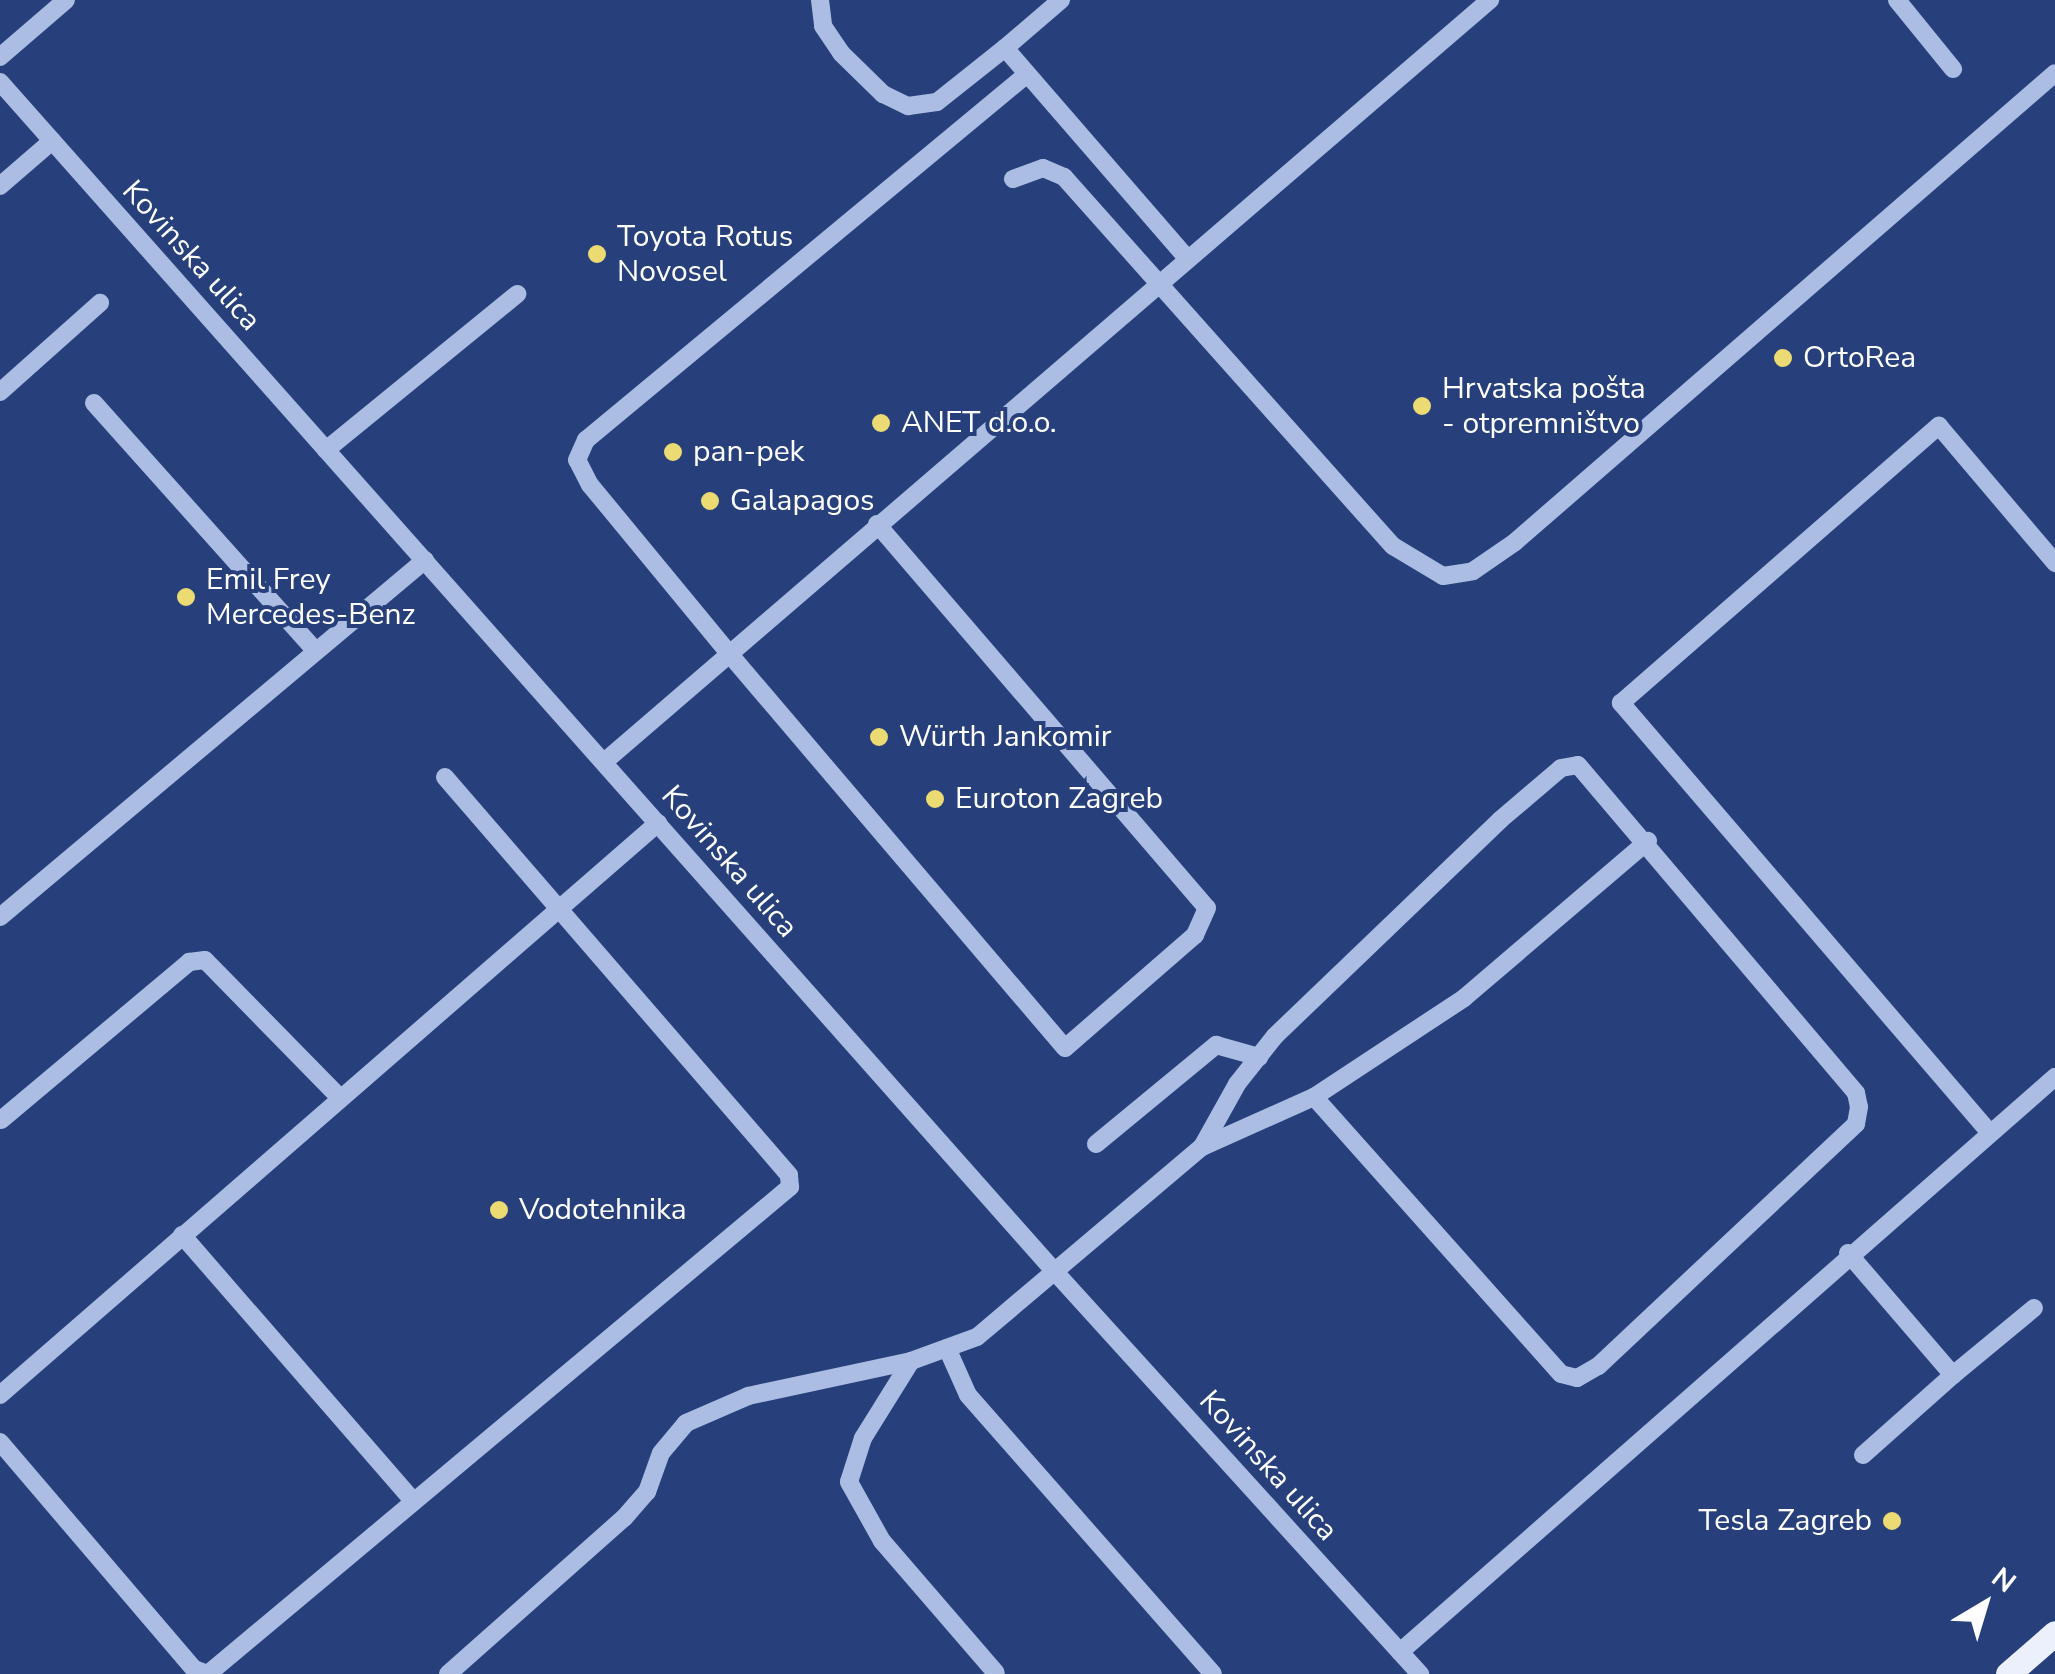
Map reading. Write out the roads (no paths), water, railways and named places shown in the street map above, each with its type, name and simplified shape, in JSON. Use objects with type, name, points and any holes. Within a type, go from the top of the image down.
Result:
[{"type":"main road","points":[[2008,1674],[2055,1633]]},
{"type":"street","points":[[0,58],[66,0]]},
{"type":"street","points":[[820,0],[823,26],[841,53],[882,94],[908,106],[937,102],[1061,0]]},
{"type":"street","points":[[604,762],[732,657],[877,524],[1158,280],[1490,0]]},
{"type":"street","points":[[1897,0],[1953,69]]},
{"type":"street","points":[[1005,48],[1186,257]]},
{"type":"street","points":[[1012,179],[1043,168],[1064,177],[1394,546],[1443,576],[1474,571],[1515,542],[2055,74]]},
{"type":"street","points":[[877,524],[1207,908],[1194,935],[1065,1048],[732,657],[590,485],[577,460],[582,450],[1026,75]]},
{"type":"street","name":"Kovinska ulica","points":[[0,82],[1056,1273],[1420,1674]]},
{"type":"street","points":[[0,186],[52,141]]},
{"type":"street","points":[[326,450],[516,294]]},
{"type":"street","points":[[0,392],[100,303]]},
{"type":"street","points":[[94,403],[315,650]]},
{"type":"street","points":[[1990,1133],[1621,704],[1939,426],[2055,564]]},
{"type":"street","points":[[0,916],[425,560]]},
{"type":"street","points":[[1202,1147],[1259,1057],[1338,974],[1561,768],[1578,765],[1648,841],[1856,1093],[1859,1107],[1856,1124],[1598,1366],[1577,1378],[1561,1374],[1314,1097]]},
{"type":"street","points":[[0,1442],[194,1670],[207,1674],[790,1187],[790,1175],[445,778]]},
{"type":"street","points":[[0,1395],[658,823]]},
{"type":"street","points":[[448,1674],[624,1518],[648,1492],[661,1453],[686,1423],[748,1396],[911,1361],[977,1337],[1202,1147],[1314,1097],[1464,998],[1648,841]]},
{"type":"street","points":[[0,1120],[190,962],[205,960],[340,1098]]},
{"type":"street","points":[[1096,1144],[1216,1045],[1259,1057]]},
{"type":"street","points":[[1400,1652],[1848,1253],[2055,1076]]},
{"type":"street","points":[[182,1235],[413,1501]]},
{"type":"street","points":[[1848,1253],[1953,1375]]},
{"type":"street","points":[[1862,1455],[2034,1308]]},
{"type":"street","points":[[947,1348],[968,1395],[1213,1674]]},
{"type":"street","points":[[911,1361],[863,1438],[849,1482],[882,1541],[996,1672]]},
{"type":"place","name":"Toyota Rotus Novosel","points":[[597,254]]},
{"type":"place","name":"OrtoRea","points":[[1783,358]]},
{"type":"place","name":"Hrvatska pošta - otpremništvo","points":[[1422,406]]},
{"type":"place","name":"ANET d.o.o.","points":[[881,423]]},
{"type":"place","name":"pan-pek","points":[[673,452]]},
{"type":"place","name":"Galapagos","points":[[710,501]]},
{"type":"place","name":"Emil Frey Mercedes-Benz","points":[[186,597]]},
{"type":"place","name":"Würth Jankomir","points":[[879,737]]},
{"type":"place","name":"Euroton Zagreb","points":[[935,799]]},
{"type":"place","name":"Vodotehnika","points":[[499,1210]]},
{"type":"place","name":"Tesla Zagreb","points":[[1892,1521]]}]
